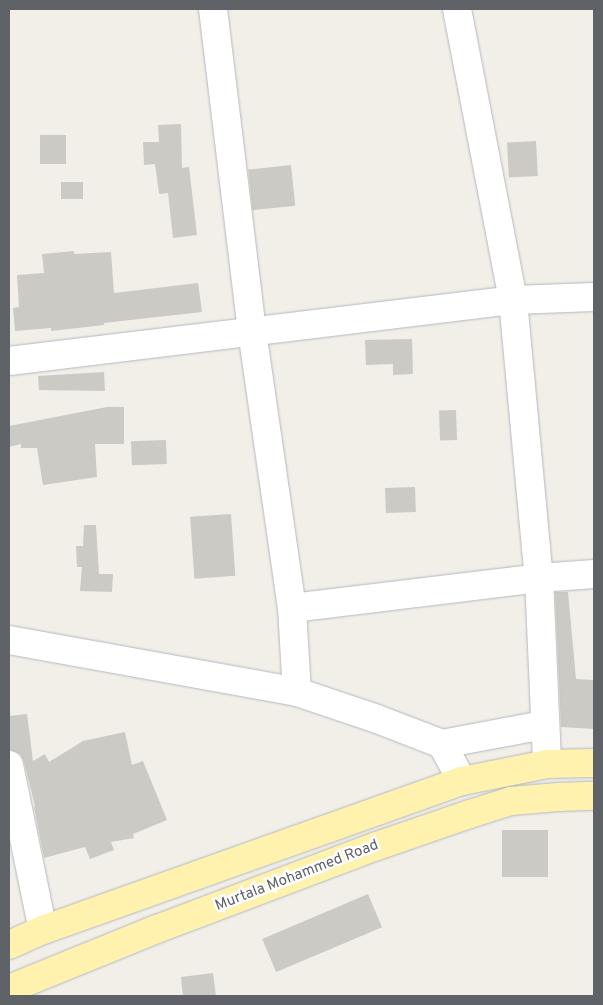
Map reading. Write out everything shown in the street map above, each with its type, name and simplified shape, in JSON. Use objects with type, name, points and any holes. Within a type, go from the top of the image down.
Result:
[{"type":"main road","points":[[9,945],[43,930],[462,781],[547,764],[594,763]]},
{"type":"main road","name":"Murtala Mohammed Road","points":[[9,989],[157,929],[377,846],[470,814],[511,802],[558,797],[594,796]]},
{"type":"street","points":[[213,9],[252,331],[292,608],[297,692]]},
{"type":"street","points":[[457,9],[513,300],[539,578],[547,764]]},
{"type":"street","points":[[9,361],[513,300],[594,297]]},
{"type":"street","points":[[292,608],[539,578],[594,574]]},
{"type":"street","points":[[9,640],[297,692],[442,744],[544,725]]},
{"type":"street","points":[[442,744],[462,781]]},
{"type":"street","points":[[9,764],[43,930]]},
{"type":"building","points":[[181,124],[182,168],[189,167],[197,235],[173,238],[168,193],[159,194],[155,164],[144,165],[143,142],[159,142],[158,125]]},
{"type":"building","points":[[40,135],[66,135],[66,164],[40,164]]},
{"type":"building","points":[[536,141],[538,176],[509,177],[507,143]]},
{"type":"building","points":[[291,165],[295,206],[253,210],[248,169]]},
{"type":"building","points":[[61,182],[83,182],[83,199],[61,199]]},
{"type":"building","points":[[74,251],[74,254],[111,252],[114,293],[198,283],[202,312],[51,331],[51,328],[15,331],[13,308],[19,307],[17,275],[44,273],[42,254]]},
{"type":"building","points":[[412,339],[413,374],[393,375],[393,364],[366,365],[365,340]]},
{"type":"building","points":[[104,372],[105,391],[39,390],[38,376]]},
{"type":"building","points":[[107,407],[124,407],[124,444],[95,444],[97,477],[43,485],[37,448],[21,448],[21,444],[9,447],[9,426]]},
{"type":"building","points":[[456,410],[457,440],[440,441],[439,411]]},
{"type":"building","points":[[166,440],[167,464],[132,465],[131,441]]},
{"type":"building","points":[[415,487],[416,512],[386,513],[385,488]]},
{"type":"building","points":[[231,514],[235,576],[194,579],[190,517]]},
{"type":"building","points":[[84,525],[96,525],[99,574],[113,574],[112,592],[80,591],[82,567],[77,567],[76,546],[83,546]]},
{"type":"building","points":[[555,592],[568,592],[576,679],[594,680],[594,729],[561,727]]},
{"type":"building","points":[[27,714],[33,761],[45,754],[49,762],[83,741],[125,732],[132,765],[143,761],[167,820],[133,834],[134,838],[111,842],[114,850],[90,859],[85,847],[44,858],[35,806],[24,762],[20,754],[10,750],[9,716]]},
{"type":"building","points":[[502,830],[548,830],[548,877],[502,877]]},
{"type":"building","points":[[368,894],[382,927],[276,972],[262,939]]},
{"type":"building","points":[[213,973],[216,996],[183,996],[181,977]]}]
